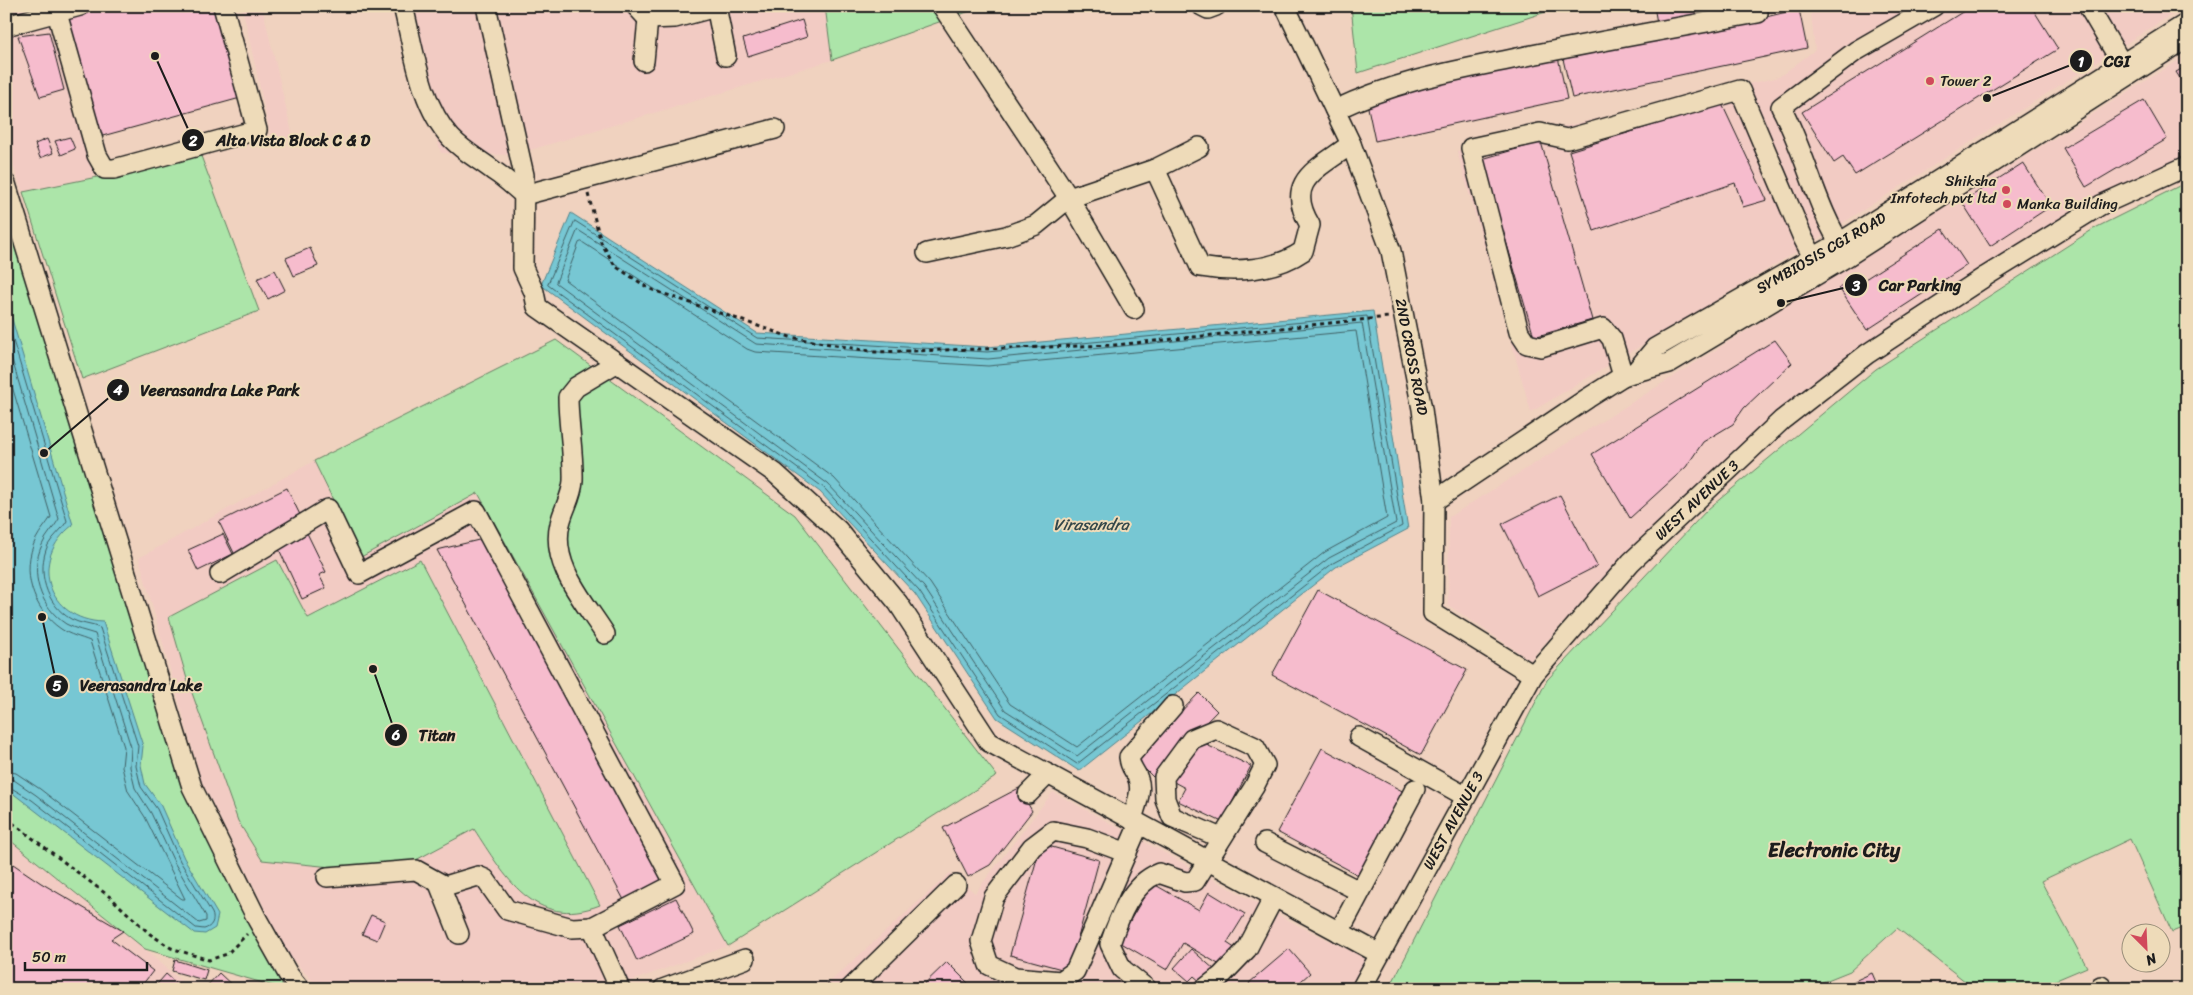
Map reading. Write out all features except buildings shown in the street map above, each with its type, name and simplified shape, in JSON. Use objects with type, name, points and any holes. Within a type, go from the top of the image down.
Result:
[{"type":"street","points":[[6,26],[56,9],[80,6]]},
{"type":"street","points":[[56,9],[96,155],[105,169],[114,169],[258,130],[223,6]]},
{"type":"street","points":[[403,6],[426,97],[437,120],[451,138],[468,154],[495,171],[524,195]]},
{"type":"street","points":[[486,6],[524,176],[523,268],[534,292],[536,307],[774,473],[838,530],[898,603],[989,742],[1378,954]]},
{"type":"street","points":[[644,61],[642,12],[674,18],[716,6],[726,56]]},
{"type":"street","points":[[942,6],[1069,198],[1134,309]]},
{"type":"street","points":[[1202,6],[1208,9],[1216,6]]},
{"type":"street","name":"2ND CROSS ROAD","points":[[1285,6],[1351,144],[1391,251],[1422,410],[1434,501],[1432,613],[1533,675]]},
{"type":"street","points":[[1844,250],[1792,127],[1781,106],[1856,50],[1934,6]]},
{"type":"street","points":[[2088,6],[2126,69]]},
{"type":"street","points":[[1335,110],[1371,92],[1417,78],[1619,37],[1758,13]]},
{"type":"street","name":"SYMBIOSIS CGI ROAD","points":[[1434,501],[1629,374],[1655,348],[1844,250],[2126,69],[2187,23]]},
{"type":"street","name":"SYMBIOSIS CGI ROAD","points":[[2126,69],[2187,38]]},
{"type":"street","points":[[1629,374],[1612,339],[1603,328],[1541,347],[1527,344],[1519,332],[1471,148],[1540,133],[1567,139],[1740,90],[1816,265]]},
{"type":"street","points":[[524,195],[775,130]]},
{"type":"street","points":[[1154,169],[1200,267],[1221,270],[1277,266],[1303,251],[1310,225],[1302,211],[1299,193],[1304,180],[1351,144]]},
{"type":"street","points":[[927,253],[1006,236],[1036,225],[1069,198],[1154,169],[1198,147]]},
{"type":"street","name":"WEST AVENUE 3","points":[[1361,989],[1378,954],[1533,675],[1631,562],[1782,420],[1852,366],[1986,276],[2102,205],[2187,166]]},
{"type":"street","points":[[6,184],[192,787],[257,919],[288,974],[300,989]]},
{"type":"street","points":[[605,634],[563,567],[559,544],[560,524],[570,501],[573,482],[568,397],[576,387],[616,363]]},
{"type":"street","points":[[220,574],[328,509],[359,574],[476,511],[675,884],[592,927],[572,928],[507,910],[485,879],[478,876],[445,886],[439,884],[423,871],[416,870],[326,877]]},
{"type":"street","points":[[1127,853],[1088,838],[1053,830],[1032,847],[994,897],[981,941],[989,965],[1015,977],[1061,981],[1075,972],[1127,853],[1136,822],[1140,791],[1138,778],[1130,768],[1129,757],[1172,706]]},
{"type":"street","points":[[1148,989],[1122,969],[1110,944],[1118,918],[1139,887],[1148,878],[1159,873],[1185,882],[1195,881],[1254,787],[1265,764],[1255,747],[1216,729],[1192,739],[1164,777],[1165,792],[1172,817],[1221,838]]},
{"type":"street","points":[[1359,738],[1465,796]]},
{"type":"street","points":[[1028,794],[1048,774]]},
{"type":"street","points":[[1339,932],[1415,789]]},
{"type":"street","points":[[1265,843],[1359,892]]},
{"type":"street","points":[[439,884],[459,934]]},
{"type":"street","points":[[850,989],[956,884]]},
{"type":"street","points":[[1204,989],[1221,976],[1248,949],[1274,897]]},
{"type":"street","points":[[592,927],[620,989]]},
{"type":"street","points":[[662,989],[745,959]]},
{"type":"path","points":[[584,179],[601,242],[615,266],[650,289],[790,337],[875,352],[1115,345],[1404,316]]},
{"type":"path","points":[[6,818],[110,896],[150,934],[171,948],[209,960],[226,954],[248,932]]},
{"type":"shaded area","points":[[6,6],[46,6],[95,178],[23,192],[6,147]]},
{"type":"shaded area","points":[[242,6],[262,6],[293,137],[272,142]]},
{"type":"shaded area","points":[[396,6],[825,6],[832,60],[513,155],[441,153]]},
{"type":"shaded area","points":[[1810,6],[2185,6],[1819,238],[1531,412],[1457,151],[1779,77],[1815,50]]},
{"type":"shaded area","points":[[2187,55],[2187,160],[1774,416],[1622,557],[1530,660],[1448,605],[1449,517]]},
{"type":"shaded area","points":[[314,461],[361,556],[478,493],[728,946],[609,989],[320,989],[287,953],[201,780],[139,558]]},
{"type":"shaded area","points":[[1053,792],[1297,925],[1366,958],[1349,989],[822,989],[950,873],[975,893]]},
{"type":"shaded area","points":[[6,837],[145,949],[190,989],[6,989]]},
{"type":"green space","points":[[825,6],[984,6],[832,60]]},
{"type":"green space","points":[[1351,6],[1564,6],[1358,73]]},
{"type":"green space","points":[[201,156],[259,311],[82,379],[23,192]]},
{"type":"green space","points":[[2187,182],[2187,926],[2172,932],[2170,922],[2167,922],[2130,839],[2041,881],[2087,967],[2035,989],[1975,989],[1897,928],[1850,971],[1805,989],[1389,989],[1547,680],[1708,509],[1876,369],[2095,228]]},
{"type":"green space","points":[[6,206],[213,849],[284,989],[145,949],[6,837]]},
{"type":"green space","points":[[556,340],[795,515],[997,776],[728,946],[478,493],[361,557],[314,461]]},
{"type":"green space","points":[[277,560],[308,618],[420,560],[600,905],[577,911],[557,911],[539,905],[510,880],[474,829],[414,861],[351,869],[262,860],[238,821],[187,679],[169,617]]},
{"type":"water","name":"Virasandra","points":[[571,213],[757,333],[987,347],[1373,311],[1408,529],[1336,567],[1079,771],[997,718],[915,594],[820,492],[541,285]]},
{"type":"water","points":[[6,299],[73,525],[59,539],[51,554],[48,570],[50,586],[57,599],[68,611],[84,619],[103,622],[143,746],[141,765],[145,784],[161,806],[184,858],[218,915],[215,928],[205,934],[194,933],[6,788]]},
{"type":"place","name":"Alta Vista Block C & D","points":[[155,56]]},
{"type":"place","name":"Tower 2","points":[[1930,81]]},
{"type":"place","name":"CGI","points":[[1987,98]]},
{"type":"place","name":"Shiksha Infotech pvt ltd","points":[[2006,190]]},
{"type":"place","name":"Manka Building","points":[[2007,204]]},
{"type":"place","name":"Car Parking","points":[[1781,303]]},
{"type":"place","name":"Veerasandra Lake Park","points":[[44,453]]},
{"type":"place","name":"Veerasandra Lake","points":[[42,617]]},
{"type":"place","name":"Titan","points":[[373,669]]},
{"type":"district","name":"Electronic City","points":[[1834,850]]}]
